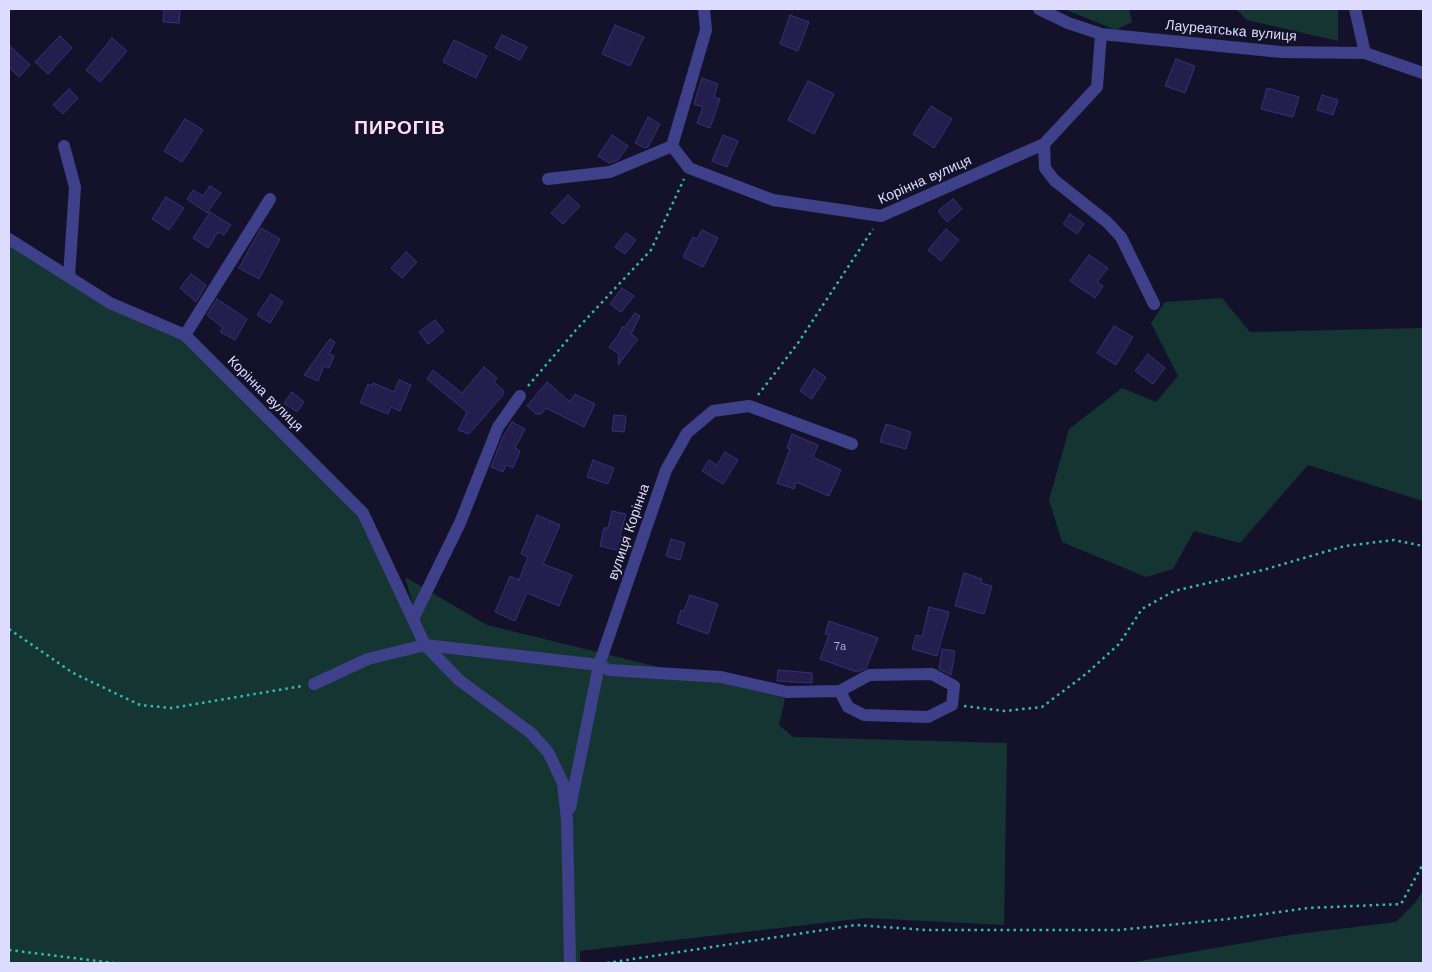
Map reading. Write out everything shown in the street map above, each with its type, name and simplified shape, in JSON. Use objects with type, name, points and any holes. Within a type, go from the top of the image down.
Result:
[{"type":"street","points":[[672,146],[706,30],[704,9]]},
{"type":"street","name":"Лауреатська вулиця","points":[[1039,9],[1068,23],[1101,34],[1281,52],[1365,53],[1423,72]]},
{"type":"street","points":[[1355,9],[1365,53]]},
{"type":"street","name":"Корінна вулиця","points":[[688,168],[772,200],[881,216],[1044,144],[1097,87],[1101,34]]},
{"type":"street","points":[[1044,144],[1045,168],[1054,180],[1107,222],[1121,237],[1154,304]]},
{"type":"street","points":[[64,146],[75,187],[69,277]]},
{"type":"street","points":[[672,146],[688,168]]},
{"type":"street","points":[[548,179],[610,172],[672,146]]},
{"type":"street","points":[[186,335],[270,199]]},
{"type":"street","name":"Корінна вулиця","points":[[9,239],[110,303],[186,335],[363,513],[425,645],[459,680],[531,733],[548,752],[563,783],[567,820]]},
{"type":"street","points":[[413,619],[460,523],[498,427],[520,396]]},
{"type":"street","name":"вулиця Корінна","points":[[567,820],[599,665],[666,470],[687,433],[713,411],[749,406],[852,444]]},
{"type":"street","points":[[314,684],[368,659],[425,645],[599,665],[609,670],[721,677],[787,692],[840,691],[869,675],[932,674],[954,686],[952,705],[928,716],[864,715],[848,707],[840,691]]},
{"type":"street","points":[[567,820],[570,963]]},
{"type":"path","points":[[520,396],[576,330],[651,250],[688,168]]},
{"type":"path","points":[[749,406],[798,343],[881,216]]},
{"type":"path","points":[[952,705],[1004,711],[1042,707],[1086,674],[1119,644],[1142,609],[1174,591],[1263,570],[1345,546],[1394,540],[1423,546]]},
{"type":"path","points":[[9,629],[73,673],[140,705],[172,708],[314,684]]},
{"type":"path","points":[[607,963],[856,925],[926,930],[1119,930],[1228,920],[1308,908],[1401,904],[1423,864]]},
{"type":"path","points":[[9,950],[114,963]]},
{"type":"green space","points":[[1064,9],[1129,9],[1132,22],[1116,30]]},
{"type":"green space","points":[[1236,9],[1338,9],[1338,41],[1247,20]]},
{"type":"green space","points":[[9,239],[110,303],[185,335],[363,513],[423,639],[405,577],[487,625],[785,698],[779,725],[793,737],[1007,743],[1004,925],[866,918],[580,951],[580,963],[9,963]]},
{"type":"green space","points":[[1222,298],[1250,332],[1423,328],[1423,501],[1308,465],[1240,543],[1194,531],[1173,569],[1146,577],[1062,542],[1049,500],[1069,429],[1122,388],[1156,402],[1178,376],[1151,323],[1165,302]]},
{"type":"green space","points":[[1423,891],[1423,963],[1129,963],[1290,935],[1396,922],[1415,903]]},
{"type":"building","points":[[164,9],[180,9],[179,23],[163,22]]},
{"type":"building","points":[[790,15],[809,22],[798,51],[780,44]]},
{"type":"building","points":[[615,25],[644,37],[630,66],[602,54]]},
{"type":"building","points":[[502,35],[527,47],[520,60],[495,48]]},
{"type":"building","points":[[60,36],[72,48],[48,74],[35,62]]},
{"type":"building","points":[[112,38],[127,51],[100,82],[86,70]]},
{"type":"building","points":[[454,40],[487,56],[476,78],[443,62]]},
{"type":"building","points":[[9,45],[30,65],[19,77],[9,67]]},
{"type":"building","points":[[1176,59],[1195,66],[1185,93],[1165,86]]},
{"type":"building","points":[[702,78],[718,84],[714,97],[720,99],[710,128],[697,123],[703,107],[694,104]]},
{"type":"building","points":[[808,81],[834,94],[814,134],[788,120]]},
{"type":"building","points":[[1267,88],[1299,97],[1293,117],[1261,109]]},
{"type":"building","points":[[69,89],[78,98],[63,114],[53,105]]},
{"type":"building","points":[[1322,95],[1338,100],[1333,115],[1317,110]]},
{"type":"building","points":[[931,106],[952,119],[934,148],[913,134]]},
{"type":"building","points":[[648,117],[660,124],[648,147],[645,148],[635,143]]},
{"type":"building","points":[[185,119],[203,130],[182,162],[164,151]]},
{"type":"building","points":[[612,135],[628,146],[618,160],[609,163],[598,156]]},
{"type":"building","points":[[723,135],[738,141],[727,167],[712,161]]},
{"type":"building","points":[[210,186],[221,193],[207,213],[187,199],[193,190],[203,196]]},
{"type":"building","points":[[568,195],[580,206],[563,224],[551,213]]},
{"type":"building","points":[[166,197],[184,208],[169,230],[152,219]]},
{"type":"building","points":[[953,199],[962,209],[947,222],[938,211]]},
{"type":"building","points":[[210,212],[231,225],[224,235],[218,232],[208,248],[193,238]]},
{"type":"building","points":[[1070,214],[1084,224],[1077,234],[1063,224]]},
{"type":"building","points":[[261,228],[280,239],[259,279],[239,268]]},
{"type":"building","points":[[946,229],[959,240],[941,261],[928,250]]},
{"type":"building","points":[[702,230],[718,238],[703,267],[683,257],[693,237],[697,239]]},
{"type":"building","points":[[626,233],[636,240],[625,254],[615,247]]},
{"type":"building","points":[[406,252],[417,262],[402,278],[391,268]]},
{"type":"building","points":[[1089,255],[1108,268],[1097,282],[1103,286],[1095,298],[1070,281]]},
{"type":"building","points":[[191,274],[206,285],[196,302],[180,288]]},
{"type":"building","points":[[622,288],[634,296],[621,312],[610,304]]},
{"type":"building","points":[[271,294],[283,302],[270,323],[257,315]]},
{"type":"building","points":[[217,299],[247,319],[235,340],[220,332],[223,328],[207,315]]},
{"type":"building","points":[[635,313],[640,316],[631,334],[638,339],[618,365],[619,354],[609,347],[621,331],[622,326],[624,328]]},
{"type":"building","points":[[435,320],[444,331],[428,344],[419,332]]},
{"type":"building","points":[[1114,326],[1133,337],[1116,365],[1097,353]]},
{"type":"building","points":[[330,339],[335,342],[329,354],[334,356],[329,368],[324,366],[318,381],[304,375]]},
{"type":"building","points":[[1148,354],[1165,368],[1153,384],[1135,371]]},
{"type":"building","points":[[484,367],[497,378],[494,382],[503,390],[503,395],[469,434],[458,430],[467,412],[427,379],[433,370],[462,393]]},
{"type":"building","points":[[814,369],[826,377],[812,399],[800,391]]},
{"type":"building","points":[[399,380],[411,385],[400,411],[391,407],[388,414],[360,403],[368,384],[372,386],[373,383],[394,392]]},
{"type":"building","points":[[547,382],[570,402],[575,394],[595,404],[584,427],[546,408],[541,414],[536,414],[527,406]]},
{"type":"building","points":[[292,392],[304,402],[297,412],[284,403]]},
{"type":"building","points":[[614,415],[626,416],[624,432],[612,431]]},
{"type":"building","points":[[512,422],[525,429],[515,448],[520,451],[513,468],[506,465],[503,472],[491,467],[503,437]]},
{"type":"building","points":[[886,424],[911,432],[906,449],[880,442]]},
{"type":"building","points":[[792,434],[818,445],[813,457],[841,470],[829,496],[796,482],[794,489],[777,483],[790,449],[787,448]]},
{"type":"building","points":[[725,452],[738,460],[723,484],[702,471],[709,460],[717,465]]},
{"type":"building","points":[[593,460],[614,468],[608,484],[587,477]]},
{"type":"building","points":[[612,511],[626,514],[620,536],[627,538],[624,552],[600,546],[604,528],[608,528]]},
{"type":"building","points":[[537,515],[560,525],[543,564],[572,575],[559,606],[527,593],[515,621],[495,612],[510,576],[519,580],[528,557],[521,554]]},
{"type":"building","points":[[671,539],[685,543],[680,560],[666,556]]},
{"type":"building","points":[[964,573],[982,579],[981,583],[992,586],[984,614],[955,606]]},
{"type":"building","points":[[690,595],[718,604],[708,634],[677,623],[681,610],[684,611]]},
{"type":"building","points":[[929,607],[949,612],[937,656],[912,649],[916,635],[922,637]]},
{"type":"building","points":[[829,621],[878,638],[866,668],[857,672],[820,659],[829,635],[825,634]]},
{"type":"building","points":[[942,649],[955,651],[951,675],[939,669]]},
{"type":"building","points":[[778,670],[812,673],[812,683],[777,681]]},
{"type":"district","name":"ПИРОГІВ","points":[[400,128]]}]
